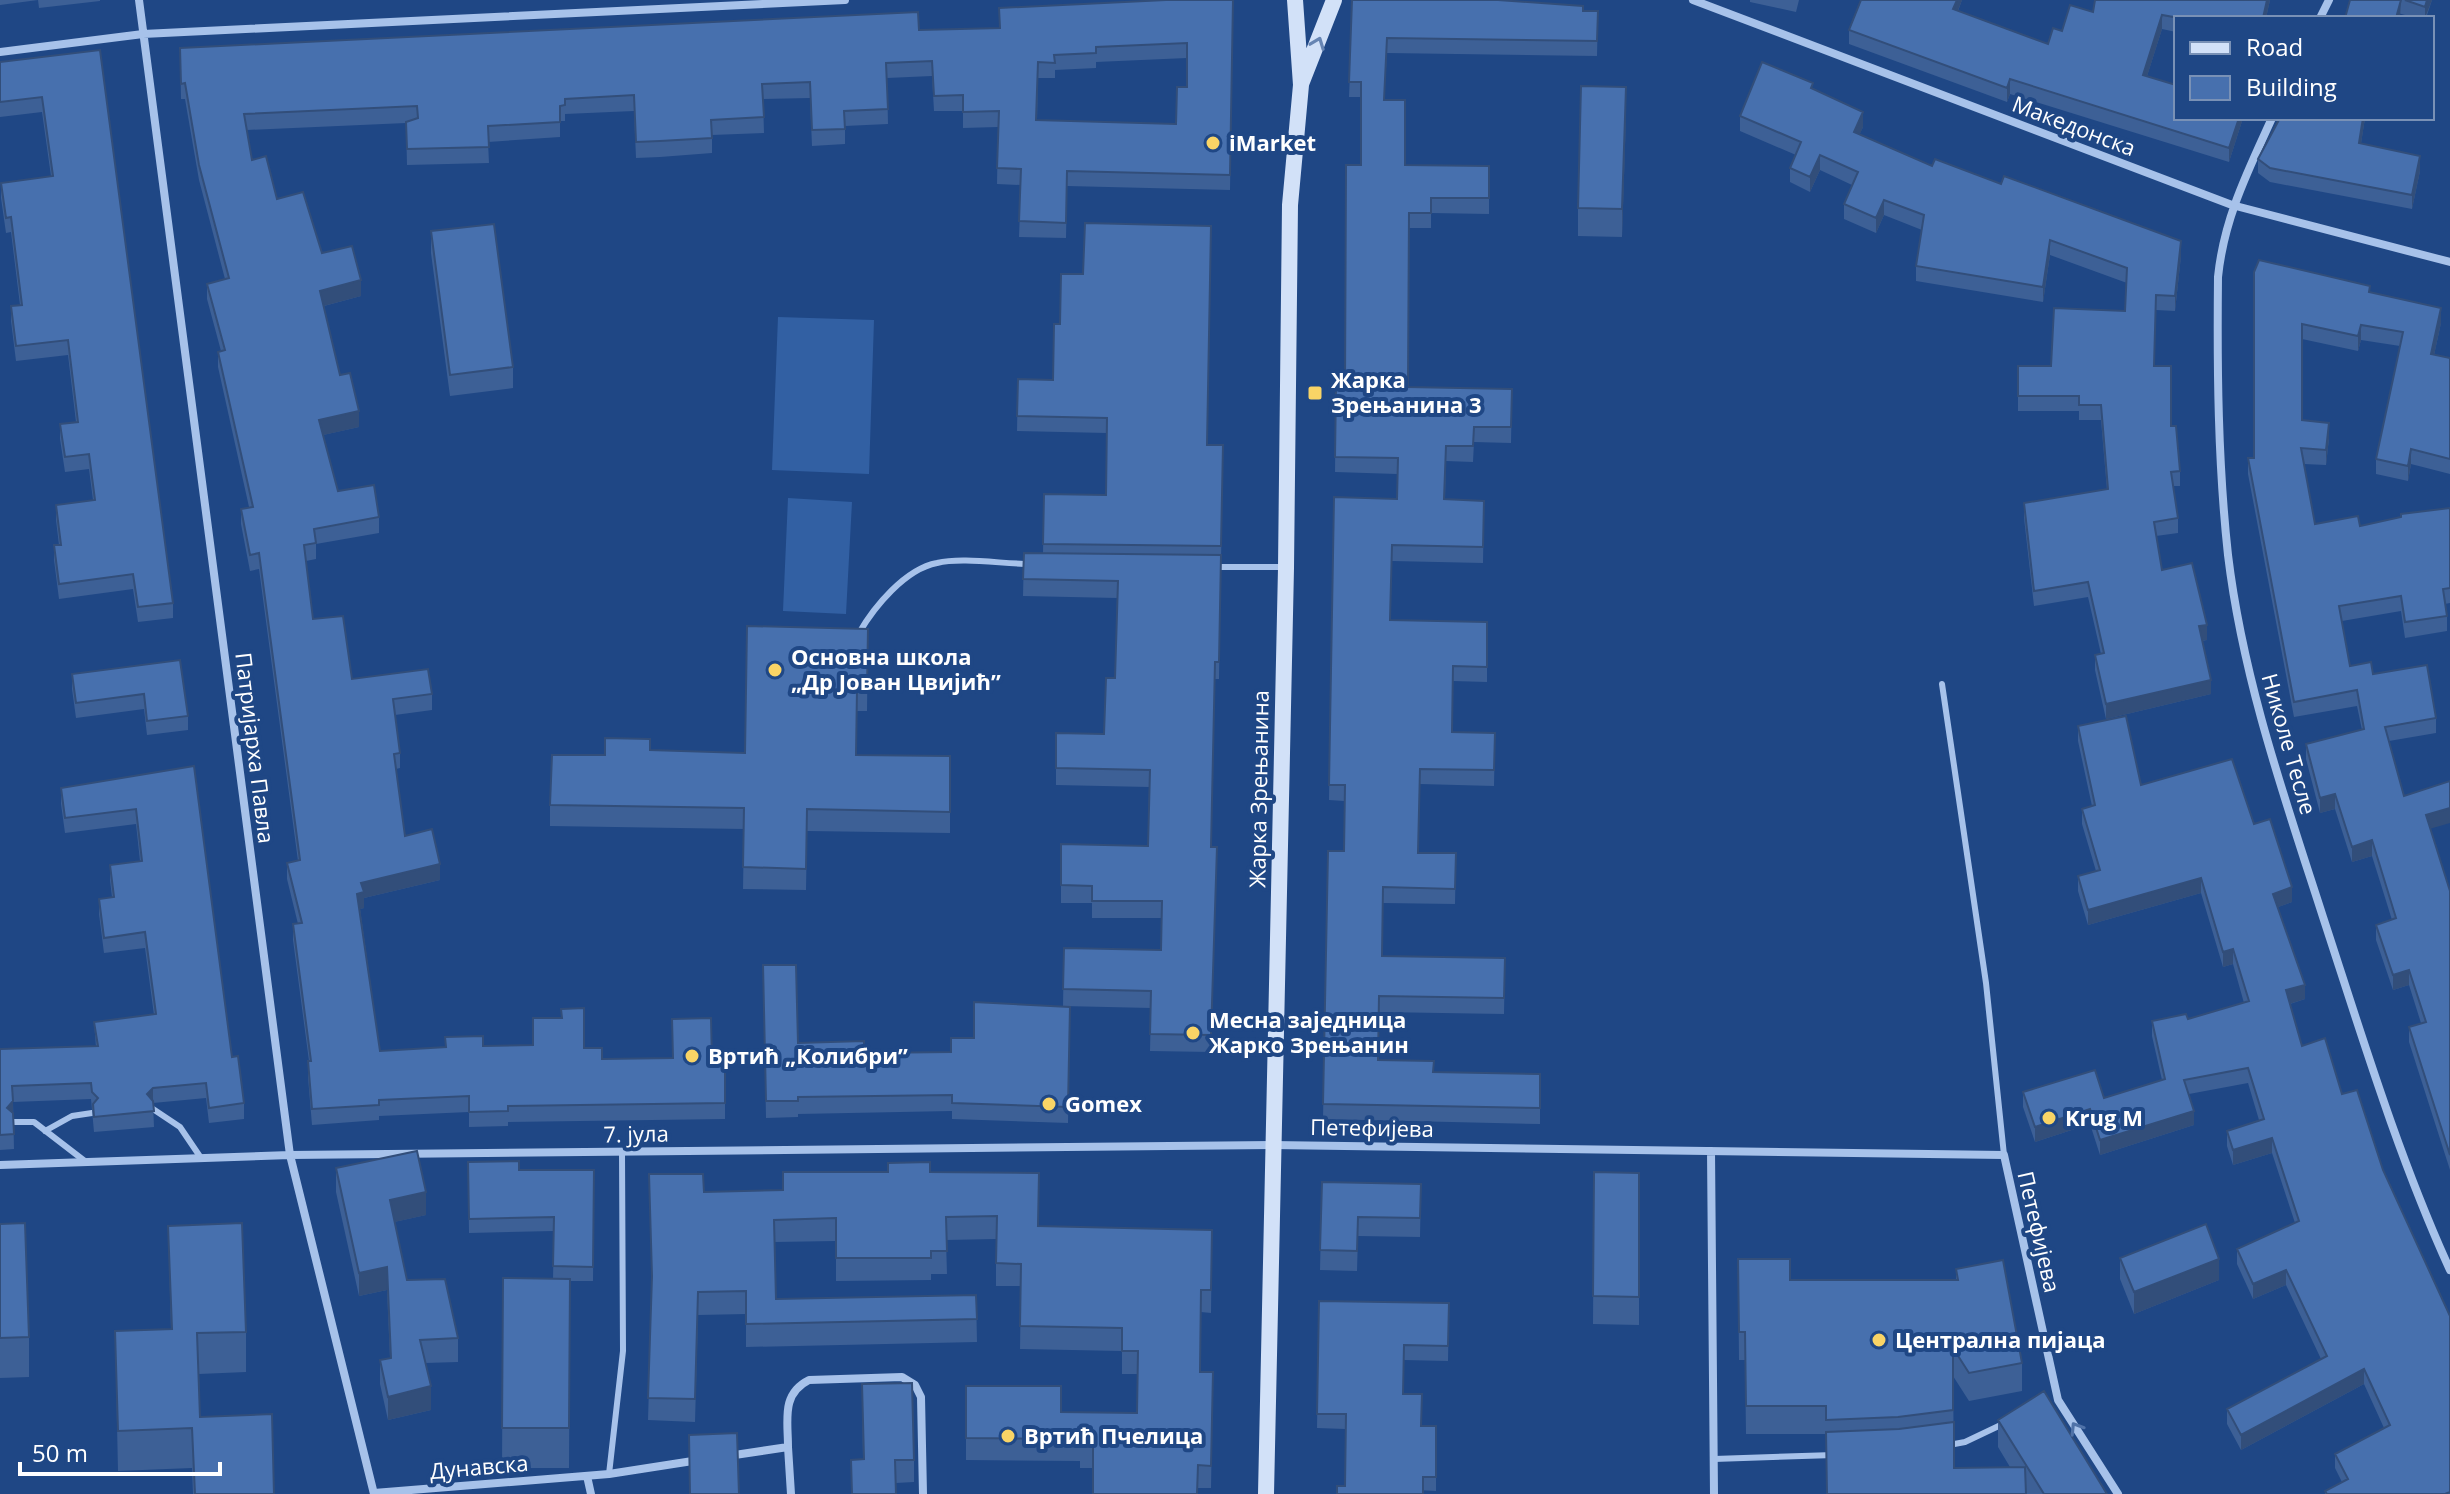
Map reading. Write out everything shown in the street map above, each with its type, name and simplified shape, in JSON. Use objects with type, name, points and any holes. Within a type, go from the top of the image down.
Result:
[{"type":"main road","name":"Жарка Зрењанина","points":[[1266,1494],[1286,568],[1290,205],[1301,85],[1295,0]]},
{"type":"main road","name":"Жарка Зрењанина","points":[[1301,85],[1334,0]]},
{"type":"street","name":"Патријарха Павла","points":[[139,0],[290,1155],[374,1493]]},
{"type":"street","points":[[0,52],[143,34],[651,4],[845,0]]},
{"type":"street","name":"Македонска","points":[[1693,0],[2232,205],[2450,262]]},
{"type":"street","name":"Николе Тесле","points":[[2271,120],[2232,205],[2219,265],[2217,349],[2222,488],[2239,624],[2272,761],[2341,973],[2426,1218],[2450,1270]]},
{"type":"street","name":"7. јула","points":[[0,1165],[290,1155],[1272,1145]]},
{"type":"street","name":"Петефијева","points":[[1272,1145],[2004,1155],[2057,1397],[2118,1494]]},
{"type":"street","points":[[1711,1151],[1714,1494]]},
{"type":"street","points":[[791,1494],[788,1398],[796,1386],[809,1380],[902,1377],[915,1385],[921,1397],[923,1494]]},
{"type":"street","name":"Дунавска","points":[[374,1493],[609,1474],[788,1447]]},
{"type":"street","points":[[587,1476],[591,1494]]},
{"type":"lane","points":[[857,635],[891,593],[912,575],[936,563],[1046,564]]},
{"type":"lane","points":[[1203,567],[1286,568]]},
{"type":"lane","points":[[1942,684],[1986,983],[2004,1155]]},
{"type":"lane","points":[[153,1109],[180,1127],[201,1158]]},
{"type":"lane","points":[[45,1131],[72,1116],[92,1113]]},
{"type":"lane","points":[[13,1122],[34,1122],[86,1162]]},
{"type":"lane","points":[[609,1474],[623,1339],[622,1153]]},
{"type":"lane","points":[[2044,1403],[2057,1397]]},
{"type":"lane","points":[[1939,1446],[1965,1442],[2018,1416]]},
{"type":"lane","points":[[1714,1459],[1836,1455]]},
{"type":"shaded area","points":[[778,317],[874,320],[869,474],[772,470]]},
{"type":"shaded area","points":[[788,498],[852,502],[846,614],[783,611]]},
{"type":"building","points":[[1233,0],[1230,175],[1067,171],[1066,223],[1019,221],[1021,169],[997,168],[999,111],[963,112],[963,95],[934,96],[932,61],[886,63],[888,109],[844,111],[845,129],[812,130],[810,82],[762,84],[764,117],[711,120],[712,138],[660,141],[636,142],[634,95],[565,99],[565,105],[560,106],[560,122],[488,126],[489,147],[407,149],[406,122],[418,118],[417,106],[244,114],[252,160],[266,156],[277,199],[303,192],[322,253],[352,246],[361,280],[320,291],[340,375],[350,373],[359,411],[319,420],[338,491],[374,485],[379,517],[314,529],[316,543],[304,545],[313,619],[343,616],[352,679],[428,669],[432,694],[393,699],[400,753],[394,754],[405,836],[432,829],[440,864],[361,883],[364,892],[357,894],[380,1051],[446,1047],[445,1037],[483,1036],[483,1046],[533,1045],[533,1018],[562,1018],[561,1009],[584,1008],[584,1048],[602,1048],[602,1059],[673,1058],[672,1019],[711,1018],[712,1063],[725,1063],[725,1103],[508,1106],[508,1111],[469,1112],[469,1096],[379,1100],[379,1105],[312,1109],[308,1061],[311,1061],[293,924],[302,923],[287,863],[300,860],[259,553],[250,555],[241,509],[253,507],[218,352],[225,350],[207,284],[229,278],[199,165],[185,83],[181,84],[180,48],[918,12],[919,30],[1000,28],[999,8]],"holes":[[[1187,43],[1187,87],[1177,87],[1176,124],[1036,120],[1038,62],[1055,63],[1054,55],[1096,53],[1096,47]]]},
{"type":"building","points":[[1352,0],[1498,0],[1583,6],[1583,11],[1598,11],[1597,41],[1387,38],[1384,100],[1405,100],[1405,165],[1489,166],[1489,198],[1431,198],[1431,213],[1409,213],[1408,387],[1512,389],[1511,427],[1474,427],[1473,446],[1446,446],[1444,499],[1484,501],[1483,547],[1392,545],[1390,620],[1487,622],[1487,667],[1453,666],[1452,732],[1495,733],[1494,770],[1420,769],[1418,853],[1456,853],[1455,889],[1383,887],[1382,956],[1505,958],[1504,998],[1379,996],[1378,1060],[1434,1061],[1433,1072],[1540,1074],[1540,1108],[1323,1104],[1328,851],[1344,851],[1345,785],[1329,785],[1334,497],[1397,499],[1398,458],[1335,457],[1336,386],[1345,386],[1346,165],[1361,165],[1361,82],[1349,82]]},
{"type":"building","points":[[1861,0],[1957,0],[1953,9],[2048,44],[2053,28],[2062,31],[2070,5],[2093,12],[2095,0],[2267,0],[2263,16],[2162,15],[2143,75],[2174,84],[2174,120],[2238,120],[2229,148],[2010,79],[2007,88],[1849,30]]},
{"type":"building","points":[[2350,0],[2401,0],[2397,16],[2346,16]]},
{"type":"building","points":[[2405,0],[2427,0],[2425,7]]},
{"type":"building","points":[[100,50],[173,603],[138,607],[133,574],[59,584],[54,545],[61,545],[56,505],[95,500],[89,454],[65,457],[60,424],[78,422],[68,340],[16,346],[11,306],[22,305],[11,217],[6,218],[1,183],[53,176],[42,97],[0,102],[0,62]]},
{"type":"building","points":[[1762,62],[1813,83],[1811,88],[1863,112],[1854,132],[1932,166],[1935,159],[2001,184],[2004,176],[2181,241],[2175,296],[2156,295],[2154,366],[2171,366],[2171,426],[2176,426],[2180,471],[2171,472],[2178,518],[2154,522],[2162,570],[2192,563],[2207,625],[2199,626],[2211,680],[2106,704],[2095,655],[2104,653],[2088,582],[2034,591],[2024,503],[2108,489],[2101,405],[2079,405],[2079,396],[2018,396],[2018,366],[2051,366],[2054,308],[2125,311],[2127,268],[2050,240],[2043,287],[1916,266],[1924,215],[1884,200],[1876,218],[1844,204],[1858,172],[1820,155],[1810,177],[1790,168],[1801,142],[1740,116]]},
{"type":"building","points":[[1581,86],[1626,87],[1622,209],[1578,208]]},
{"type":"building","points":[[2279,120],[2363,120],[2359,143],[2420,156],[2412,195],[2270,168],[2258,159]]},
{"type":"building","points":[[1085,223],[1211,226],[1207,445],[1223,445],[1221,546],[1043,544],[1044,494],[1106,495],[1107,418],[1017,416],[1018,379],[1053,380],[1054,324],[1060,324],[1061,274],[1083,274]]},
{"type":"building","points":[[494,224],[513,367],[450,375],[431,231]]},
{"type":"building","points":[[2259,260],[2370,286],[2369,292],[2441,308],[2431,354],[2450,358],[2450,459],[2411,449],[2408,466],[2376,459],[2403,332],[2361,325],[2358,336],[2302,324],[2302,420],[2329,423],[2326,450],[2301,448],[2315,524],[2358,516],[2360,526],[2401,517],[2401,514],[2450,508],[2450,588],[2443,589],[2447,616],[2405,622],[2401,596],[2339,606],[2350,666],[2371,662],[2373,674],[2427,665],[2436,718],[2385,727],[2404,796],[2450,781],[2450,808],[2426,815],[2450,891],[2450,1155],[2409,1027],[2426,1022],[2409,970],[2393,975],[2376,925],[2396,918],[2372,840],[2352,847],[2335,794],[2320,798],[2306,744],[2364,729],[2357,690],[2294,702],[2248,458],[2254,458],[2254,272]]},
{"type":"building","points":[[1024,553],[1221,555],[1211,847],[1217,847],[1211,1035],[1150,1034],[1151,991],[1063,989],[1064,948],[1161,950],[1162,901],[1092,901],[1092,886],[1061,885],[1061,844],[1148,846],[1150,770],[1056,768],[1056,733],[1104,734],[1106,678],[1115,678],[1118,581],[1023,579]]},
{"type":"building","points":[[747,626],[868,629],[867,690],[857,690],[856,755],[950,756],[950,812],[807,809],[806,869],[743,867],[744,808],[550,805],[552,755],[605,755],[605,738],[650,739],[650,750],[745,753]]},
{"type":"building","points":[[180,660],[188,716],[147,721],[144,694],[76,703],[72,674]]},
{"type":"building","points":[[2126,716],[2141,785],[2232,759],[2254,824],[2270,819],[2292,887],[2273,894],[2305,985],[2286,990],[2302,1046],[2325,1038],[2342,1094],[2357,1090],[2383,1170],[2450,1316],[2450,1492],[2327,1494],[2325,1491],[2348,1479],[2335,1454],[2390,1425],[2364,1369],[2241,1435],[2227,1409],[2327,1356],[2286,1270],[2253,1284],[2237,1249],[2299,1221],[2272,1138],[2233,1150],[2227,1131],[2264,1119],[2248,1068],[2184,1080],[2194,1111],[2100,1140],[2090,1109],[2035,1127],[2023,1092],[2095,1070],[2104,1098],[2165,1079],[2152,1021],[2186,1014],[2188,1019],[2249,1001],[2233,949],[2223,952],[2201,878],[2088,910],[2078,876],[2100,870],[2082,809],[2095,805],[2078,726]]},
{"type":"building","points":[[194,766],[232,1057],[238,1056],[244,1103],[209,1108],[206,1083],[153,1088],[147,1094],[153,1101],[154,1111],[94,1117],[93,1104],[98,1098],[92,1092],[91,1083],[12,1086],[13,1101],[7,1108],[13,1113],[14,1134],[0,1135],[0,1049],[98,1046],[94,1022],[156,1014],[145,932],[104,938],[99,899],[114,897],[110,865],[142,861],[136,809],[65,818],[61,788]]},
{"type":"building","points":[[763,965],[796,965],[798,1043],[864,1041],[864,1053],[951,1052],[951,1038],[974,1038],[974,1002],[1070,1007],[1068,1107],[952,1103],[952,1095],[798,1097],[798,1101],[766,1101]]},
{"type":"building","points":[[417,1151],[426,1192],[390,1200],[407,1280],[445,1279],[458,1338],[420,1340],[431,1386],[388,1397],[380,1360],[391,1358],[387,1267],[359,1273],[336,1168]]},
{"type":"building","points":[[519,1161],[519,1170],[594,1170],[593,1267],[553,1266],[554,1217],[469,1219],[468,1162]]},
{"type":"building","points":[[930,1162],[930,1172],[1039,1173],[1038,1226],[1212,1230],[1211,1290],[1201,1290],[1200,1372],[1213,1372],[1211,1466],[1198,1465],[1197,1494],[1093,1494],[1093,1446],[1080,1445],[1081,1439],[966,1438],[966,1386],[1061,1386],[1061,1412],[1137,1413],[1138,1351],[1122,1351],[1122,1328],[1020,1326],[1021,1264],[996,1263],[997,1216],[946,1217],[947,1251],[931,1251],[931,1258],[836,1258],[836,1218],[774,1220],[776,1299],[976,1295],[977,1319],[746,1324],[746,1291],[698,1292],[695,1399],[648,1398],[652,1276],[649,1174],[703,1174],[704,1192],[783,1190],[783,1172],[888,1172],[888,1163]]},
{"type":"building","points":[[1594,1172],[1639,1173],[1639,1297],[1593,1296]]},
{"type":"building","points":[[1322,1182],[1421,1184],[1420,1218],[1358,1217],[1357,1251],[1320,1250]]},
{"type":"building","points":[[25,1223],[29,1337],[0,1338],[0,1224]]},
{"type":"building","points":[[242,1223],[246,1332],[197,1333],[200,1417],[272,1414],[274,1494],[195,1494],[192,1428],[118,1431],[115,1331],[172,1329],[168,1226]]},
{"type":"building","points":[[2206,1224],[2219,1259],[2134,1292],[2120,1258]]},
{"type":"building","points":[[1738,1259],[1790,1259],[1790,1280],[1958,1280],[1956,1269],[2003,1260],[2022,1363],[1969,1373],[1953,1348],[1953,1410],[1898,1417],[1826,1420],[1826,1406],[1746,1406],[1745,1332],[1739,1332]]},
{"type":"building","points":[[503,1278],[570,1279],[569,1428],[502,1428]]},
{"type":"building","points":[[1319,1301],[1449,1303],[1448,1346],[1404,1345],[1403,1394],[1422,1394],[1421,1426],[1436,1426],[1436,1477],[1423,1477],[1423,1494],[1337,1494],[1337,1486],[1345,1486],[1346,1414],[1317,1414]]},
{"type":"building","points":[[912,1383],[914,1460],[895,1460],[896,1494],[852,1494],[851,1460],[864,1459],[862,1384]]},
{"type":"building","points":[[2044,1391],[2107,1494],[2044,1494],[1998,1420]]},
{"type":"building","points":[[1954,1422],[1954,1468],[2025,1467],[2026,1494],[1827,1494],[1826,1432],[1899,1429]]},
{"type":"building","points":[[737,1433],[739,1494],[690,1494],[689,1435]]},
{"type":"place","name":"iMarket","points":[[1213,143]]},
{"type":"place","name":"Жарка Зрењанина 3","points":[[1315,393]]},
{"type":"place","name":"Основна школа „Др Јован Цвијић”","points":[[775,670]]},
{"type":"place","name":"Месна заједница Жарко Зрењанин","points":[[1193,1033]]},
{"type":"place","name":"Вртић „Колибри”","points":[[692,1056]]},
{"type":"place","name":"Gomex","points":[[1049,1104]]},
{"type":"place","name":"Krug M","points":[[2049,1118]]},
{"type":"place","name":"Централна пијаца","points":[[1879,1340]]},
{"type":"place","name":"Вртић Пчелица","points":[[1008,1436]]}]
